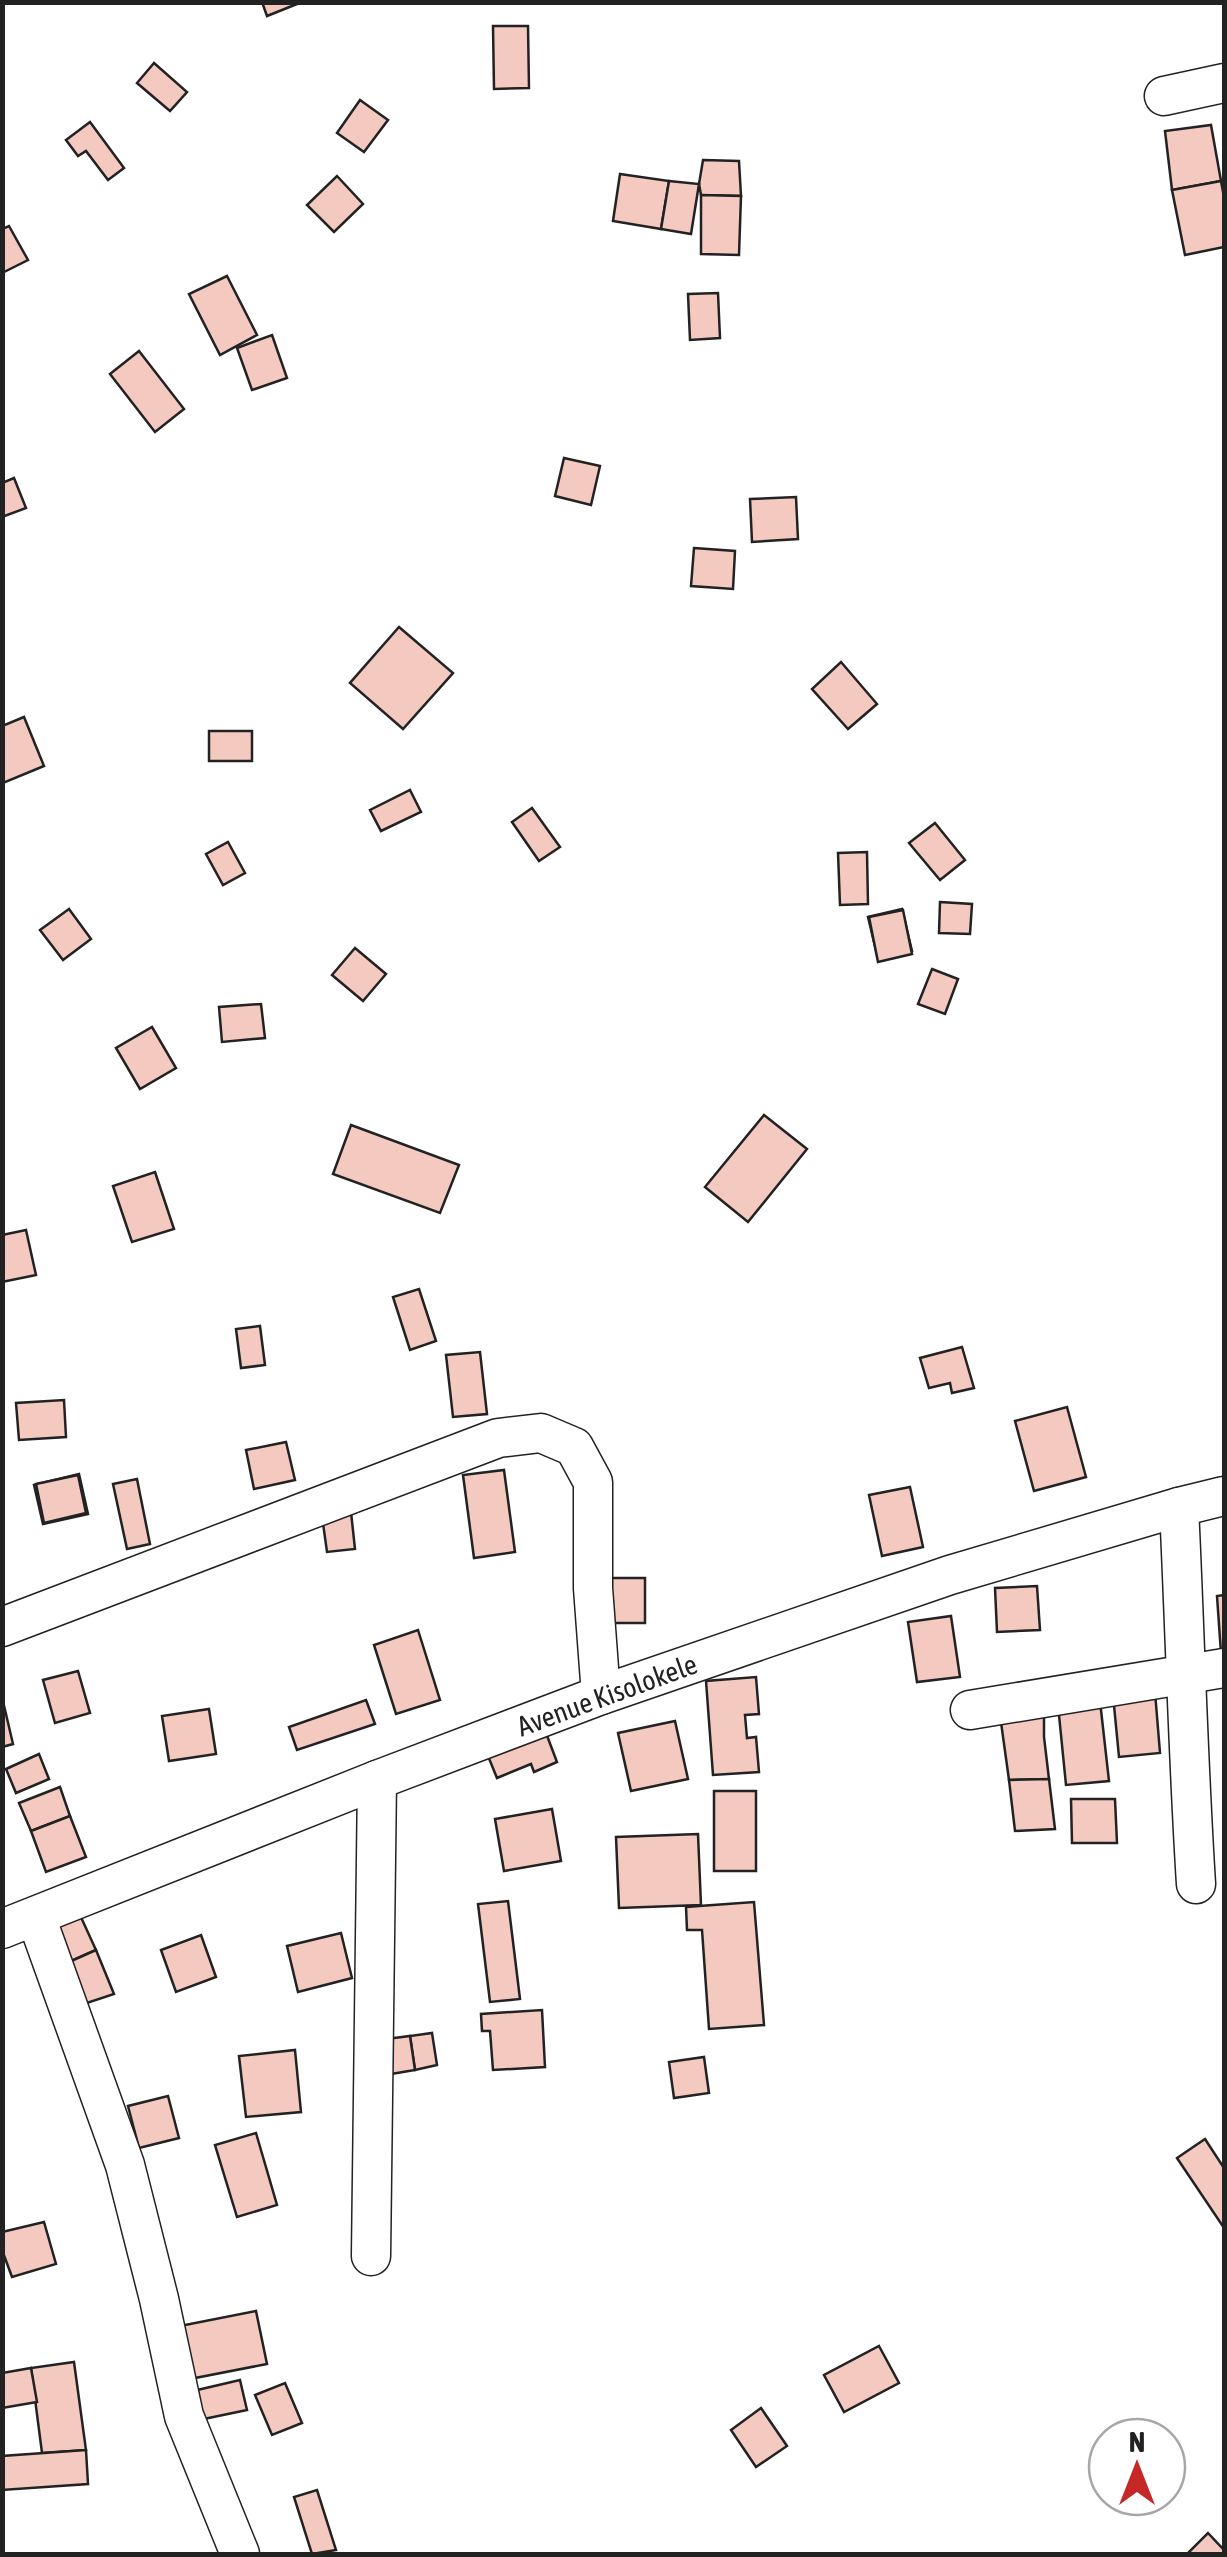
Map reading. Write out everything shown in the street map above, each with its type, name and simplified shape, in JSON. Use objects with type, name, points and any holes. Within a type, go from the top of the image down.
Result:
[{"type":"street","points":[[1164,96],[1224,83]]},
{"type":"street","points":[[2,1627],[498,1438],[541,1433],[574,1447],[594,1482],[593,1588],[600,1695]]},
{"type":"street","name":"Avenue Kisolokele","points":[[19,1923],[600,1695],[950,1575],[1224,1496]]},
{"type":"street","points":[[1179,1506],[1196,1884]]},
{"type":"street","points":[[970,1710],[1224,1668]]},
{"type":"street","points":[[371,2256],[378,1780]]},
{"type":"street","points":[[19,1923],[125,2165],[184,2416],[240,2554]]},
{"type":"building","points":[[262,2],[302,2],[267,16]]},
{"type":"building","points":[[493,26],[528,26],[529,88],[494,89]]},
{"type":"building","points":[[154,63],[187,92],[170,111],[137,83]]},
{"type":"building","points":[[360,100],[388,120],[364,152],[337,133]]},
{"type":"building","points":[[90,122],[124,168],[108,180],[86,151],[78,156],[66,140]]},
{"type":"building","points":[[1211,125],[1221,181],[1172,190],[1165,131]]},
{"type":"building","points":[[703,160],[739,161],[741,196],[701,195]]},
{"type":"building","points":[[620,174],[669,181],[661,229],[613,221]]},
{"type":"building","points":[[337,176],[363,204],[334,232],[307,205]]},
{"type":"building","points":[[669,181],[699,184],[691,234],[661,229]]},
{"type":"building","points":[[1221,181],[1224,247],[1185,255],[1172,190]]},
{"type":"building","points":[[701,195],[741,196],[739,255],[701,254]]},
{"type":"building","points":[[9,226],[28,260],[2,273],[2,229]]},
{"type":"building","points":[[227,276],[257,335],[220,355],[189,294]]},
{"type":"building","points":[[718,293],[720,338],[690,340],[688,294]]},
{"type":"building","points":[[272,335],[287,378],[252,390],[237,348]]},
{"type":"building","points":[[139,351],[184,409],[155,432],[110,374]]},
{"type":"building","points":[[564,458],[600,466],[591,505],[555,496]]},
{"type":"building","points":[[14,478],[26,508],[2,517],[2,483]]},
{"type":"building","points":[[796,497],[798,539],[752,542],[750,499]]},
{"type":"building","points":[[694,548],[735,551],[733,589],[691,586]]},
{"type":"building","points":[[399,627],[453,673],[403,729],[350,683]]},
{"type":"building","points":[[841,662],[877,704],[848,729],[812,689]]},
{"type":"building","points":[[24,717],[44,766],[3,783],[2,726]]},
{"type":"building","points":[[209,731],[252,731],[252,761],[209,761]]},
{"type":"building","points":[[410,790],[421,812],[381,831],[370,810]]},
{"type":"building","points":[[532,808],[560,847],[539,861],[512,822]]},
{"type":"building","points":[[935,823],[965,860],[940,880],[909,843]]},
{"type":"building","points":[[228,842],[245,873],[223,885],[206,854]]},
{"type":"building","points":[[867,852],[868,904],[840,905],[838,853]]},
{"type":"building","points":[[940,902],[972,904],[970,934],[939,933]]},
{"type":"building","points":[[69,909],[91,939],[63,960],[40,930]]},
{"type":"building","points":[[902,909],[912,951],[878,959],[868,917]]},
{"type":"building","points":[[903,910],[912,954],[878,962],[869,917]]},
{"type":"building","points":[[355,948],[386,974],[363,1001],[332,975]]},
{"type":"building","points":[[932,969],[958,979],[945,1014],[918,1004]]},
{"type":"building","points":[[261,1004],[265,1038],[222,1042],[219,1007]]},
{"type":"building","points":[[152,1027],[176,1068],[140,1089],[116,1048]]},
{"type":"building","points":[[764,1115],[807,1149],[748,1222],[705,1187]]},
{"type":"building","points":[[351,1125],[459,1165],[440,1213],[333,1174]]},
{"type":"building","points":[[155,1172],[174,1229],[132,1242],[113,1186]]},
{"type":"building","points":[[26,1230],[36,1275],[2,1282],[2,1235]]},
{"type":"building","points":[[419,1289],[436,1341],[410,1350],[393,1297]]},
{"type":"building","points":[[260,1326],[265,1365],[241,1368],[236,1329]]},
{"type":"building","points":[[962,1347],[974,1388],[952,1393],[950,1383],[929,1388],[920,1358]]},
{"type":"building","points":[[480,1352],[487,1414],[453,1417],[446,1355]]},
{"type":"building","points":[[64,1400],[66,1437],[19,1440],[16,1403]]},
{"type":"building","points":[[1067,1407],[1086,1477],[1034,1491],[1015,1421]]},
{"type":"building","points":[[286,1442],[295,1480],[254,1489],[246,1450]]},
{"type":"building","points":[[504,1470],[515,1552],[474,1558],[463,1475]]},
{"type":"building","points":[[79,1474],[88,1514],[43,1524],[34,1485]]},
{"type":"building","points":[[78,1475],[86,1513],[44,1523],[36,1484]]},
{"type":"building","points":[[137,1479],[150,1544],[127,1549],[113,1484]]},
{"type":"building","points":[[910,1487],[923,1547],[882,1556],[869,1495]]},
{"type":"building","points":[[351,1512],[355,1549],[327,1552],[322,1516]]},
{"type":"building","points":[[606,1578],[645,1578],[645,1623],[606,1623]]},
{"type":"building","points":[[1037,1586],[1040,1630],[997,1632],[995,1588]]},
{"type":"building","points":[[1224,1595],[1224,1653],[1221,1653],[1217,1596]]},
{"type":"building","points":[[951,1616],[960,1677],[917,1682],[908,1622]]},
{"type":"building","points":[[418,1630],[440,1700],[396,1714],[374,1645]]},
{"type":"building","points":[[78,1671],[90,1713],[55,1723],[43,1680]]},
{"type":"building","points":[[756,1677],[759,1714],[745,1715],[747,1738],[756,1737],[759,1772],[713,1775],[706,1681]]},
{"type":"building","points":[[1155,1692],[1160,1753],[1119,1757],[1113,1695]]},
{"type":"building","points":[[2,1697],[13,1744],[2,1747]]},
{"type":"building","points":[[366,1700],[375,1724],[297,1750],[289,1727]]},
{"type":"building","points":[[1100,1701],[1109,1781],[1066,1785],[1058,1705]]},
{"type":"building","points":[[209,1709],[216,1754],[169,1761],[162,1716]]},
{"type":"building","points":[[1044,1712],[1049,1779],[1009,1780],[1000,1715]]},
{"type":"building","points":[[675,1721],[688,1779],[631,1791],[618,1733]]},
{"type":"building","points":[[546,1733],[557,1762],[534,1772],[531,1764],[497,1778],[488,1756]]},
{"type":"building","points":[[39,1754],[49,1779],[16,1793],[6,1769]]},
{"type":"building","points":[[1049,1779],[1055,1829],[1015,1831],[1009,1780]]},
{"type":"building","points":[[60,1787],[70,1816],[31,1831],[19,1803]]},
{"type":"building","points":[[714,1791],[756,1791],[756,1871],[714,1871]]},
{"type":"building","points":[[1071,1799],[1115,1799],[1117,1843],[1072,1843]]},
{"type":"building","points":[[552,1809],[561,1861],[504,1871],[495,1819]]},
{"type":"building","points":[[70,1816],[86,1857],[46,1872],[31,1831]]},
{"type":"building","points":[[698,1834],[701,1905],[619,1908],[616,1837]]},
{"type":"building","points":[[508,1901],[520,1999],[490,2002],[478,1904]]},
{"type":"building","points":[[754,1902],[764,2025],[709,2029],[702,1930],[687,1930],[686,1907]]},
{"type":"building","points":[[80,1915],[96,1950],[69,1962],[52,1927]]},
{"type":"building","points":[[341,1933],[352,1978],[298,1992],[287,1946]]},
{"type":"building","points":[[201,1935],[216,1977],[176,1992],[161,1950]]},
{"type":"building","points":[[96,1950],[114,1994],[81,2005],[69,1962]]},
{"type":"building","points":[[542,2010],[545,2067],[493,2070],[490,2031],[482,2031],[481,2014]]},
{"type":"building","points":[[432,2033],[437,2065],[415,2070],[410,2036]]},
{"type":"building","points":[[410,2036],[415,2070],[391,2074],[386,2039]]},
{"type":"building","points":[[295,2050],[301,2112],[246,2117],[239,2056]]},
{"type":"building","points":[[704,2057],[709,2093],[674,2098],[669,2062]]},
{"type":"building","points":[[168,2096],[179,2138],[139,2148],[128,2106]]},
{"type":"building","points":[[256,2133],[277,2205],[237,2217],[215,2145]]},
{"type":"building","points":[[1205,2139],[1224,2168],[1224,2228],[1177,2158]]},
{"type":"building","points":[[44,2222],[56,2264],[12,2277],[2,2250],[2,2232]]},
{"type":"building","points":[[256,2311],[267,2364],[190,2379],[180,2326]]},
{"type":"building","points":[[879,2346],[899,2383],[844,2412],[824,2375]]},
{"type":"building","points":[[74,2362],[86,2450],[42,2453],[31,2368]]},
{"type":"building","points":[[31,2368],[37,2402],[2,2408],[2,2373]]},
{"type":"building","points":[[240,2380],[247,2410],[199,2420],[193,2391]]},
{"type":"building","points":[[285,2383],[302,2423],[272,2435],[255,2395]]},
{"type":"building","points":[[761,2408],[787,2446],[756,2467],[731,2430]]},
{"type":"building","points":[[86,2450],[88,2484],[2,2490],[2,2456]]},
{"type":"building","points":[[317,2490],[336,2550],[312,2554],[294,2497]]},
{"type":"building","points":[[1208,2533],[1224,2554],[1187,2554]]}]
